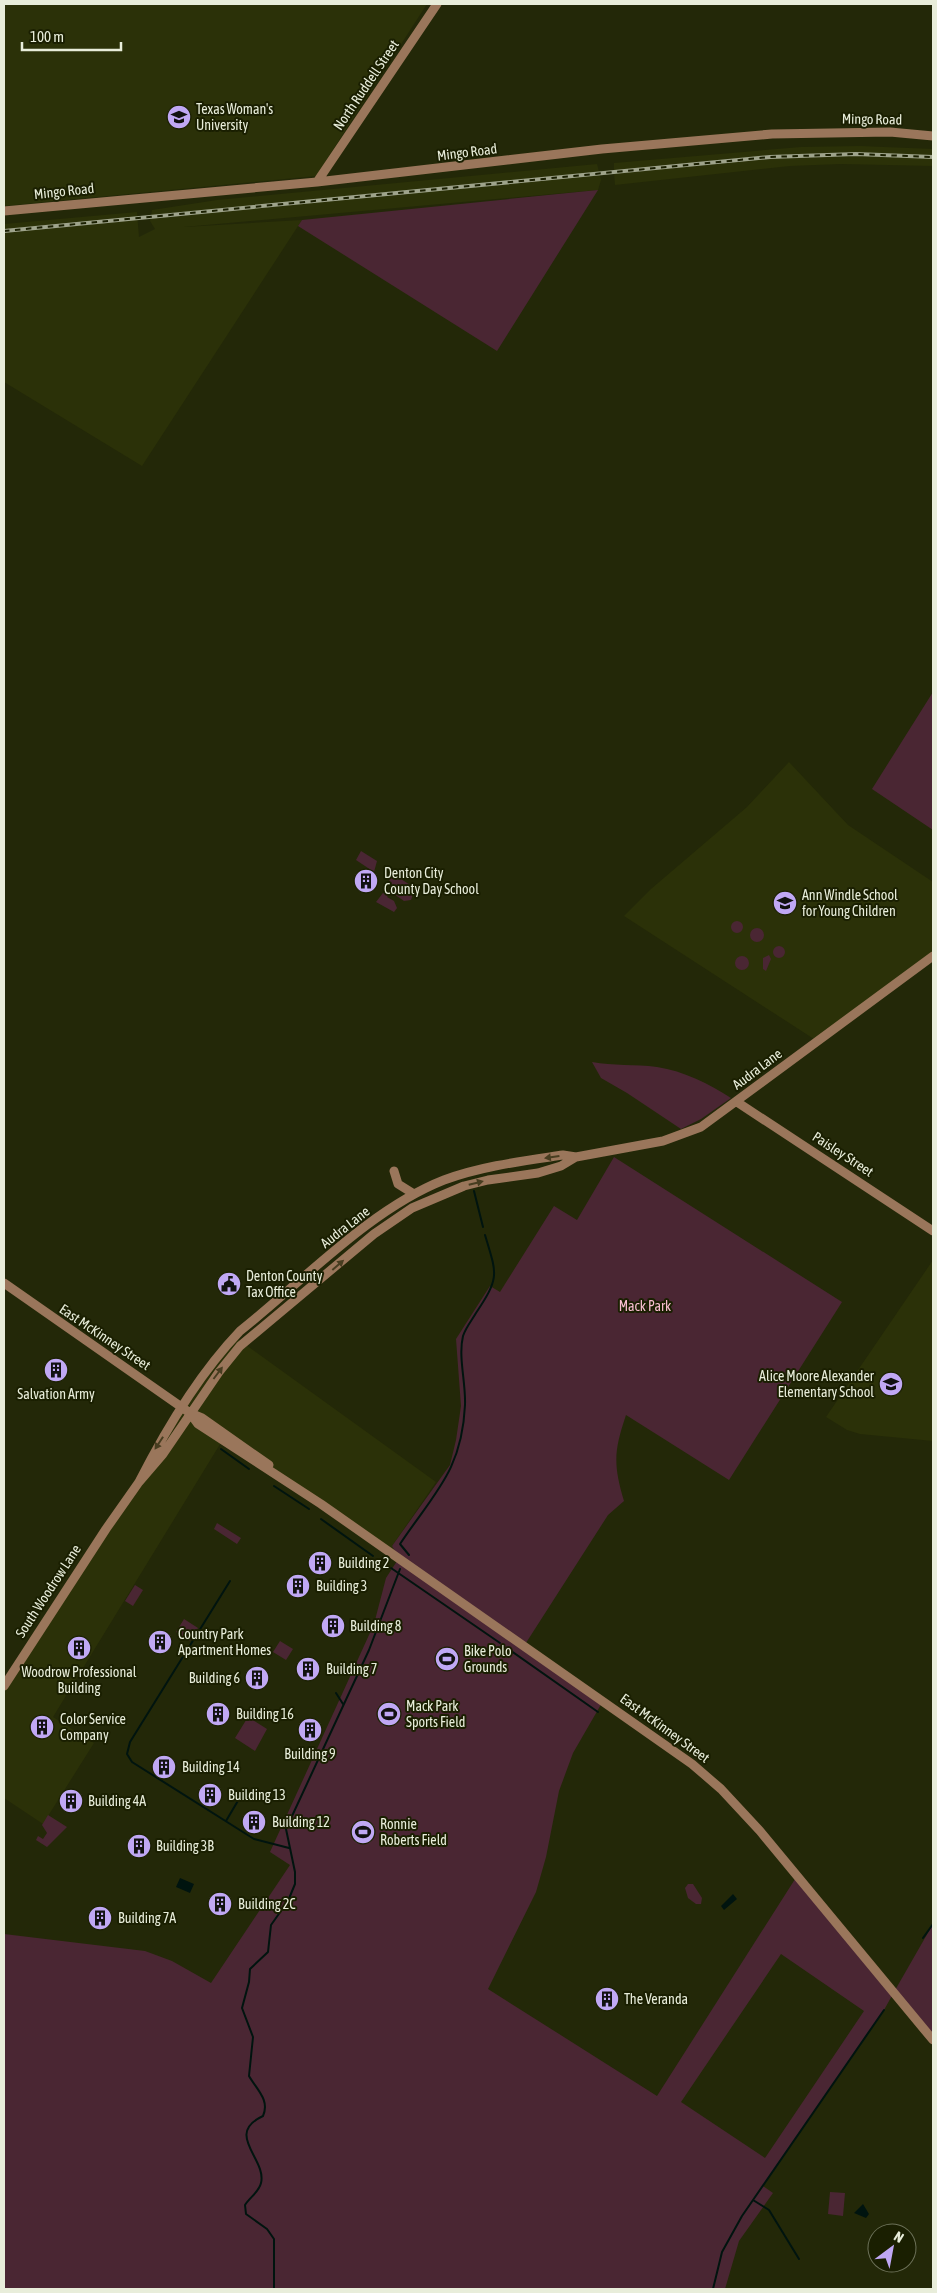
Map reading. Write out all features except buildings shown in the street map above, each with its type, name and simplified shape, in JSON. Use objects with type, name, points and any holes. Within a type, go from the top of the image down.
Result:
[{"type":"street","name":"North Ruddell Street","points":[[317,182],[437,4]]},
{"type":"street","name":"Mingo Road","points":[[4,211],[317,182],[602,149],[772,134],[890,132],[933,136]]},
{"type":"street","name":"Audra Lane","points":[[139,1482],[163,1454],[231,1356],[374,1234],[412,1208],[464,1186],[538,1173],[561,1166],[576,1157],[681,1136],[701,1127],[933,956]]},
{"type":"street","name":"Paisley Street","points":[[737,1102],[933,1231]]},
{"type":"street","name":"Audra Lane","points":[[139,1482],[154,1450],[226,1346],[360,1231],[414,1194],[444,1180],[476,1170],[507,1164],[563,1155],[576,1157]]},
{"type":"street","points":[[507,1164],[509,1177]]},
{"type":"street","points":[[394,1171],[398,1184],[414,1194]]},
{"type":"street","name":"East McKinney Street","points":[[4,1283],[190,1413],[202,1418],[270,1465],[321,1504],[672,1748],[707,1776],[760,1832],[933,2040]]},
{"type":"street","points":[[269,1308],[275,1317]]},
{"type":"street","name":"South Woodrow Lane","points":[[4,1686],[100,1537],[139,1482]]},
{"type":"shaded area","name":"Texas Woman's University","points":[[4,4],[427,4],[316,176],[4,206]]},
{"type":"shaded area","points":[[860,146],[933,149],[933,166],[841,164],[790,166],[615,185],[614,163],[801,147]]},
{"type":"shaded area","points":[[597,164],[601,180],[598,190],[184,227],[302,220],[142,466],[4,382],[4,224],[137,212],[139,237],[155,229],[150,221],[152,210],[217,200]]},
{"type":"shaded area","name":"Ann Windle School for Young Children","points":[[789,762],[848,825],[933,882],[933,956],[817,1041],[624,916],[651,889],[747,807]]},
{"type":"shaded area","name":"Alice Moore Alexander Elementary School","points":[[933,1260],[933,1441],[860,1434],[847,1430],[826,1417]]},
{"type":"shaded area","points":[[235,1337],[436,1482],[392,1546],[399,1558],[222,1441],[53,1717],[94,1743],[43,1824],[4,1798],[4,1686],[154,1450]]},
{"type":"shaded area","points":[[180,1878],[194,1884],[190,1893],[176,1887]]},
{"type":"shaded area","points":[[733,1894],[737,1899],[724,1910],[721,1906]]},
{"type":"shaded area","points":[[863,2204],[869,2214],[866,2218],[854,2213]]},
{"type":"green space","points":[[598,190],[497,351],[298,226],[302,220]]},
{"type":"green space","points":[[933,692],[933,830],[872,789]]},
{"type":"green space","points":[[361,851],[377,861],[374,872],[356,860]]},
{"type":"green space","points":[[393,874],[415,888],[411,900],[404,901],[394,894],[398,889],[390,883],[389,879]]},
{"type":"green space","points":[[386,889],[390,892],[387,897],[394,901],[397,908],[394,912],[376,902]]},
{"type":"green space","points":[[735,921],[739,921],[743,927],[739,933],[735,933],[731,929],[731,925]]},
{"type":"green space","points":[[754,928],[760,928],[764,935],[760,942],[754,942],[750,938],[750,932]]},
{"type":"green space","points":[[781,946],[784,947],[784,957],[777,958],[774,957],[773,950],[774,947]]},
{"type":"green space","points":[[769,955],[771,959],[766,971],[763,969],[763,958]]},
{"type":"green space","points":[[742,956],[747,958],[749,963],[747,968],[742,970],[737,968],[735,963],[737,958]]},
{"type":"green space","points":[[592,1062],[667,1069],[696,1079],[731,1098],[701,1119],[681,1129],[601,1078]]},
{"type":"green space","name":"Mack Park","points":[[614,1157],[842,1302],[729,1480],[626,1415],[619,1438],[616,1458],[618,1477],[624,1501],[608,1515],[524,1646],[603,1701],[573,1753],[559,1791],[546,1857],[536,1892],[488,1989],[657,2096],[797,1876],[894,1992],[884,2010],[763,2186],[773,2193],[739,2241],[725,2289],[4,2289],[4,1934],[145,1951],[172,1961],[211,1983],[290,1865],[270,1852],[374,1624],[386,1578],[399,1558],[392,1546],[450,1465],[461,1406],[456,1339],[490,1286],[500,1292],[554,1206],[577,1220]],"holes":[[[781,1954],[864,2011],[765,2158],[681,2102]]]},
{"type":"green space","points":[[217,1523],[241,1538],[237,1544],[214,1529]]},
{"type":"green space","points":[[135,1585],[143,1590],[133,1606],[125,1601]]},
{"type":"green space","points":[[184,1619],[198,1628],[190,1641],[176,1632]]},
{"type":"green space","points":[[280,1641],[293,1649],[286,1660],[273,1652]]},
{"type":"green space","points":[[248,1717],[267,1729],[255,1751],[235,1738]]},
{"type":"green space","points":[[48,1815],[67,1827],[47,1847],[36,1840],[38,1836],[43,1839],[47,1833],[42,1825]]},
{"type":"green space","points":[[688,1884],[693,1884],[702,1898],[701,1904],[696,1904],[688,1898],[685,1888]]},
{"type":"green space","points":[[933,1924],[933,2040],[894,1992]]},
{"type":"green space","points":[[830,2192],[845,2193],[843,2216],[828,2214]]},
{"type":"waterway","points":[[474,1191],[483,1227]]},
{"type":"waterway","points":[[409,1555],[400,1544],[444,1480],[452,1465],[463,1428],[465,1405],[461,1353],[463,1336],[484,1301],[493,1283],[494,1276],[494,1268],[485,1235]]},
{"type":"waterway","points":[[221,1449],[249,1469]]},
{"type":"waterway","points":[[274,1486],[309,1509]]},
{"type":"waterway","points":[[321,1519],[373,1556]]},
{"type":"waterway","points":[[391,1568],[500,1643]]},
{"type":"waterway","points":[[274,2289],[274,2239],[267,2229],[246,2214],[245,2205],[261,2183],[261,2174],[247,2139],[247,2131],[252,2123],[263,2116],[265,2105],[262,2095],[249,2076],[253,2037],[242,2008],[249,1982],[250,1969],[268,1952],[271,1925],[288,1901],[295,1884],[295,1872],[286,1829],[369,1650],[400,1569]]},
{"type":"waterway","points":[[230,1581],[130,1742],[127,1754],[132,1762],[254,1839],[289,1848]]},
{"type":"waterway","points":[[507,1648],[598,1712]]},
{"type":"waterway","points":[[336,1693],[343,1704]]},
{"type":"waterway","points":[[226,1821],[239,1799]]},
{"type":"waterway","points":[[923,1938],[933,1924]]},
{"type":"waterway","points":[[713,2289],[722,2252],[742,2216],[884,2010]]},
{"type":"waterway","points":[[753,2200],[769,2210],[799,2259]]},
{"type":"railway","points":[[4,231],[770,157],[856,154],[933,157]]},
{"type":"place","name":"Texas Woman's University","points":[[179,117]]},
{"type":"place","name":"Denton City County Day School","points":[[366,881]]},
{"type":"place","name":"Ann Windle School for Young Children","points":[[785,903]]},
{"type":"place","name":"Denton County Tax Office","points":[[229,1284]]},
{"type":"place","name":"Salvation Army","points":[[56,1370]]},
{"type":"place","name":"Alice Moore Alexander Elementary School","points":[[891,1384]]},
{"type":"place","name":"Building 2","points":[[320,1563]]},
{"type":"place","name":"Building 3","points":[[298,1586]]},
{"type":"place","name":"Building 8","points":[[333,1626]]},
{"type":"place","name":"Country Park Apartment Homes","points":[[160,1642]]},
{"type":"place","name":"Woodrow Professional Building","points":[[79,1648]]},
{"type":"place","name":"Bike Polo Grounds","points":[[447,1659]]},
{"type":"place","name":"Building 7","points":[[308,1669]]},
{"type":"place","name":"Building 6","points":[[257,1678]]},
{"type":"place","name":"Building 16","points":[[218,1714]]},
{"type":"place","name":"Mack Park Sports Field","points":[[389,1714]]},
{"type":"place","name":"Color Service Company","points":[[42,1727]]},
{"type":"place","name":"Building 9","points":[[310,1730]]},
{"type":"place","name":"Building 14","points":[[164,1767]]},
{"type":"place","name":"Building 13","points":[[210,1795]]},
{"type":"place","name":"Building 4A","points":[[71,1801]]},
{"type":"place","name":"Building 12","points":[[254,1822]]},
{"type":"place","name":"Ronnie Roberts Field","points":[[363,1832]]},
{"type":"place","name":"Building 3B","points":[[139,1846]]},
{"type":"place","name":"Building 2C","points":[[220,1904]]},
{"type":"place","name":"Building 7A","points":[[100,1918]]},
{"type":"place","name":"The Veranda","points":[[607,1999]]}]
